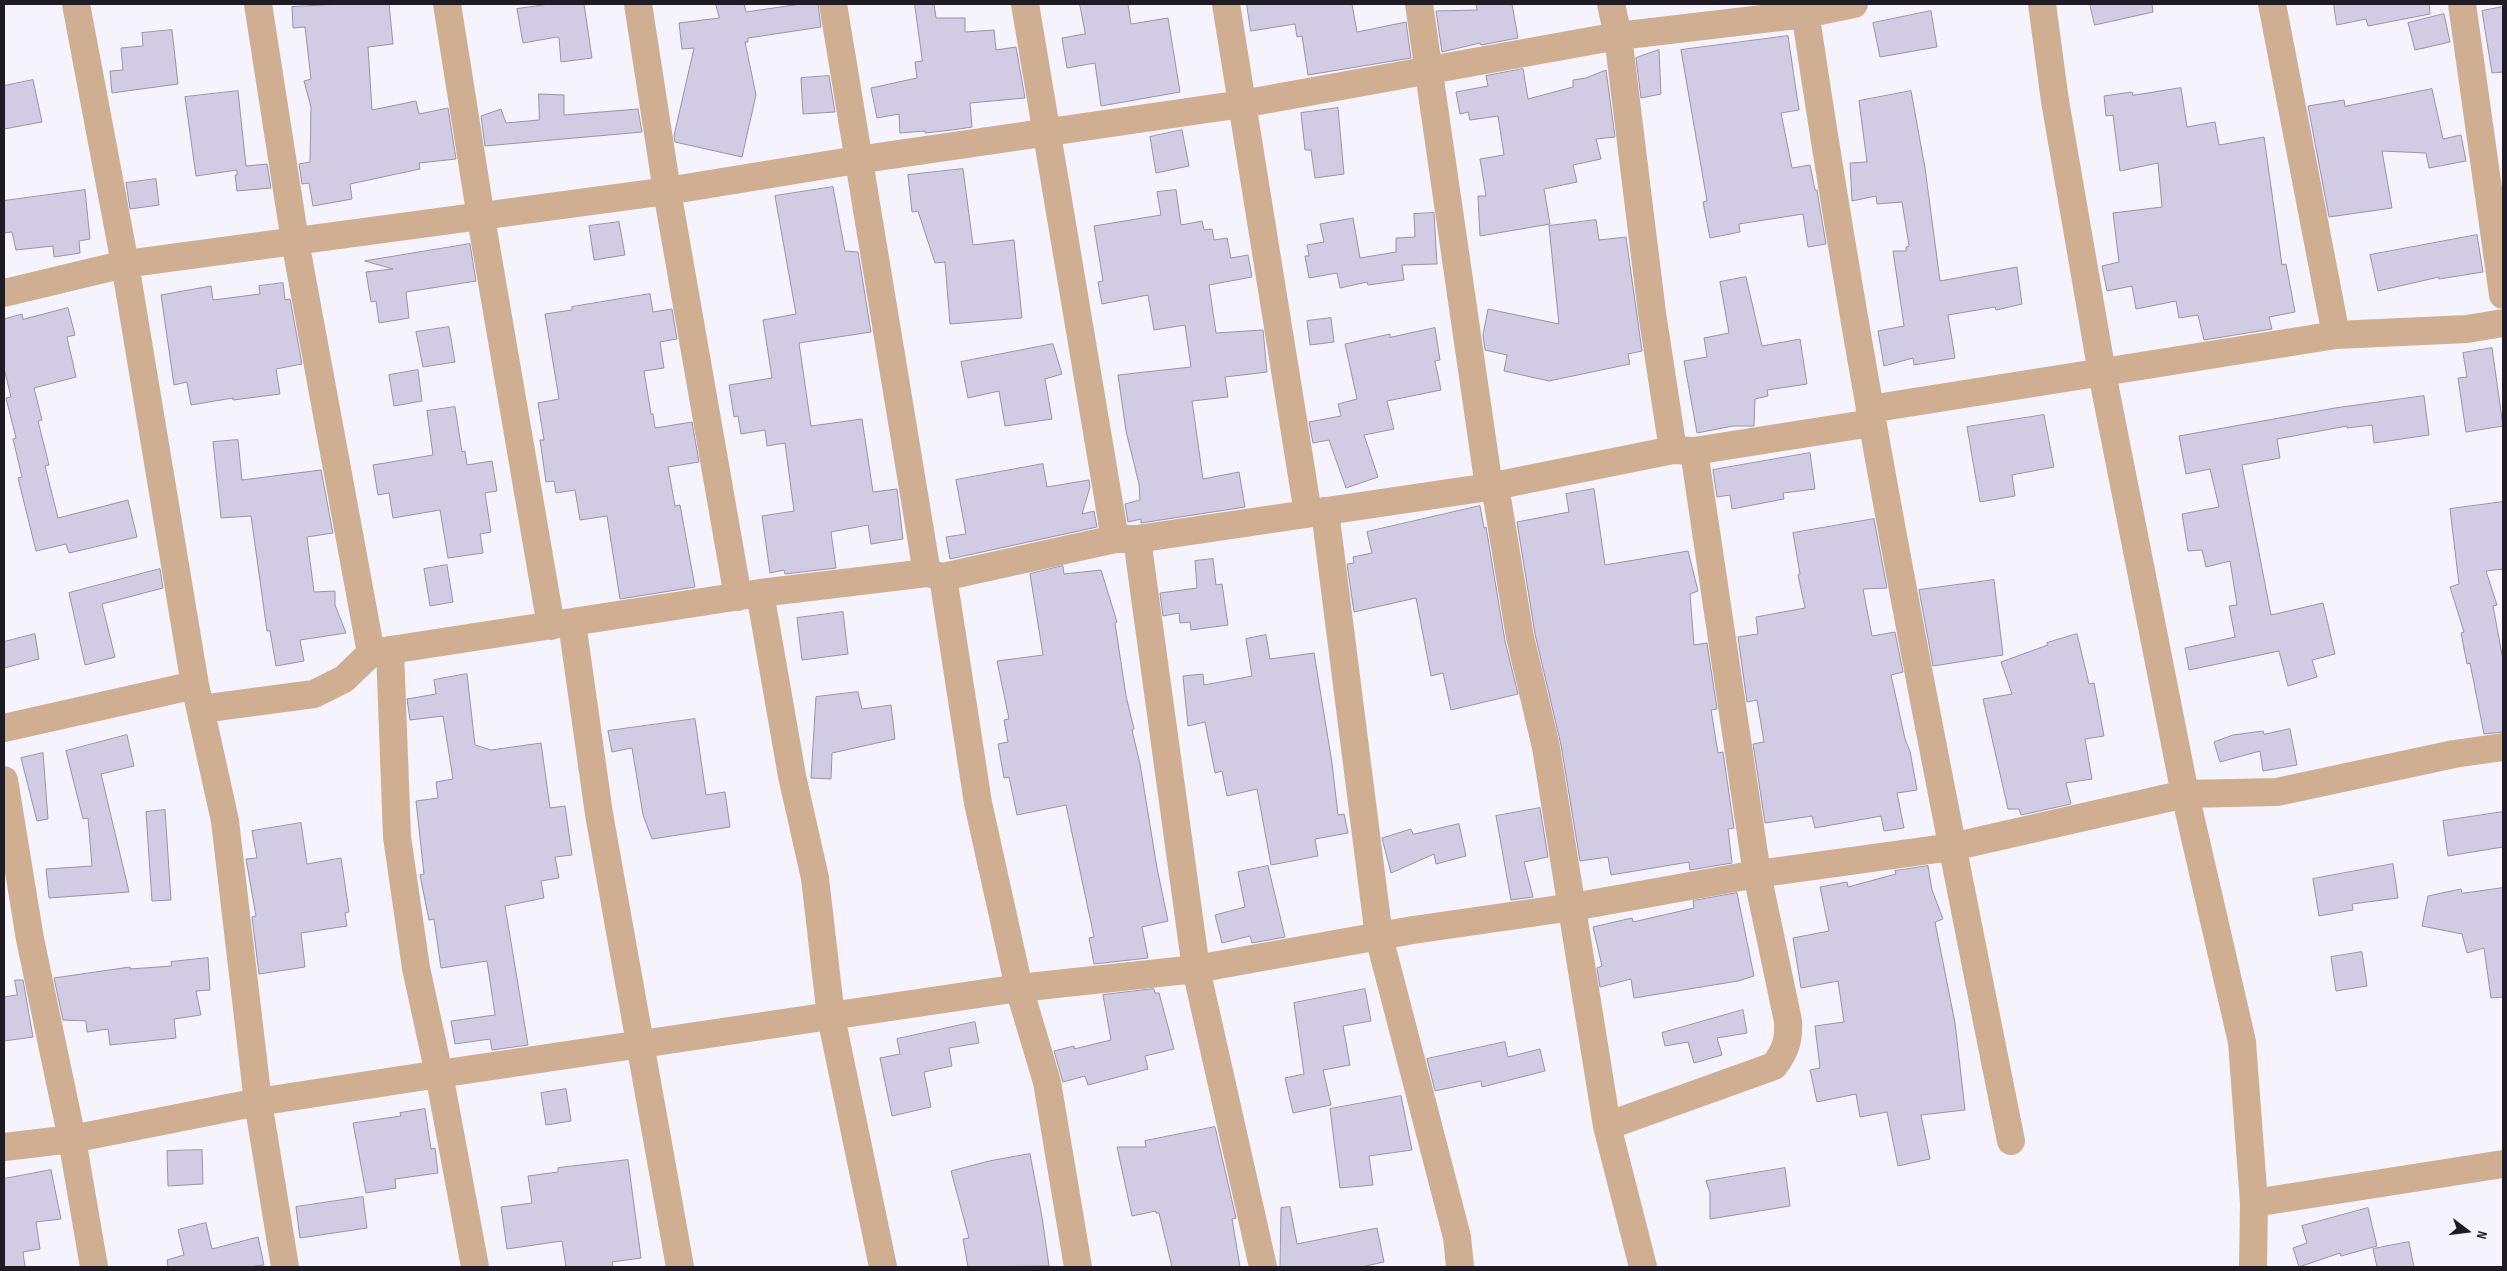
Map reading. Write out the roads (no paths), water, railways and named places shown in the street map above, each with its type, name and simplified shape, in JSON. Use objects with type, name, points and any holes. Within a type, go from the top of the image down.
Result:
[{"type":"street","points":[[76,4],[125,264],[198,697],[225,821],[258,1102],[285,1267]]},
{"type":"street","points":[[258,4],[295,241],[380,652],[397,837],[416,968],[440,1074],[475,1267]]},
{"type":"street","points":[[447,4],[481,218],[599,814],[642,1045],[680,1267]]},
{"type":"street","points":[[638,4],[667,191],[749,595],[816,878],[831,1017],[883,1267]]},
{"type":"street","points":[[832,4],[857,160],[978,804],[1020,988],[1047,1082],[1078,1267]]},
{"type":"street","points":[[1025,4],[1046,134],[1126,539],[1196,969],[1263,1267]]},
{"type":"street","points":[[1226,4],[1242,104],[1316,512],[1380,937],[1457,1237],[1460,1267]]},
{"type":"street","points":[[1419,4],[1492,486],[1520,637],[1546,747],[1607,1126],[1643,1267]]},
{"type":"street","points":[[1607,1126],[1774,1066],[1785,1052],[1789,1038],[1788,1021],[1757,874],[1684,450],[1652,313],[1618,36],[1611,4]]},
{"type":"street","points":[[4,293],[125,264],[481,218],[667,191],[857,160],[1242,104],[1618,36],[1804,9],[1854,4]]},
{"type":"street","points":[[2042,4],[2055,101],[2102,373],[2185,794],[2242,1042],[2254,1204],[2253,1267]]},
{"type":"street","points":[[2272,4],[2336,335]]},
{"type":"street","points":[[2462,4],[2503,295]]},
{"type":"street","points":[[1804,9],[1871,416],[1952,847],[2011,1141]]},
{"type":"street","points":[[4,728],[198,697],[314,694],[344,679],[380,652],[749,595],[935,575],[1126,539],[1492,486],[2102,373],[2336,335],[2468,329],[2503,323]]},
{"type":"street","points":[[4,1147],[72,1139],[258,1102],[440,1074],[1020,988],[1196,969],[1380,937],[1573,907],[1757,874],[1952,847],[2185,794],[2277,792],[2454,754],[2503,747]]},
{"type":"street","points":[[4,780],[30,939],[72,1139],[94,1267]]},
{"type":"street","points":[[2254,1204],[2503,1164]]}]
